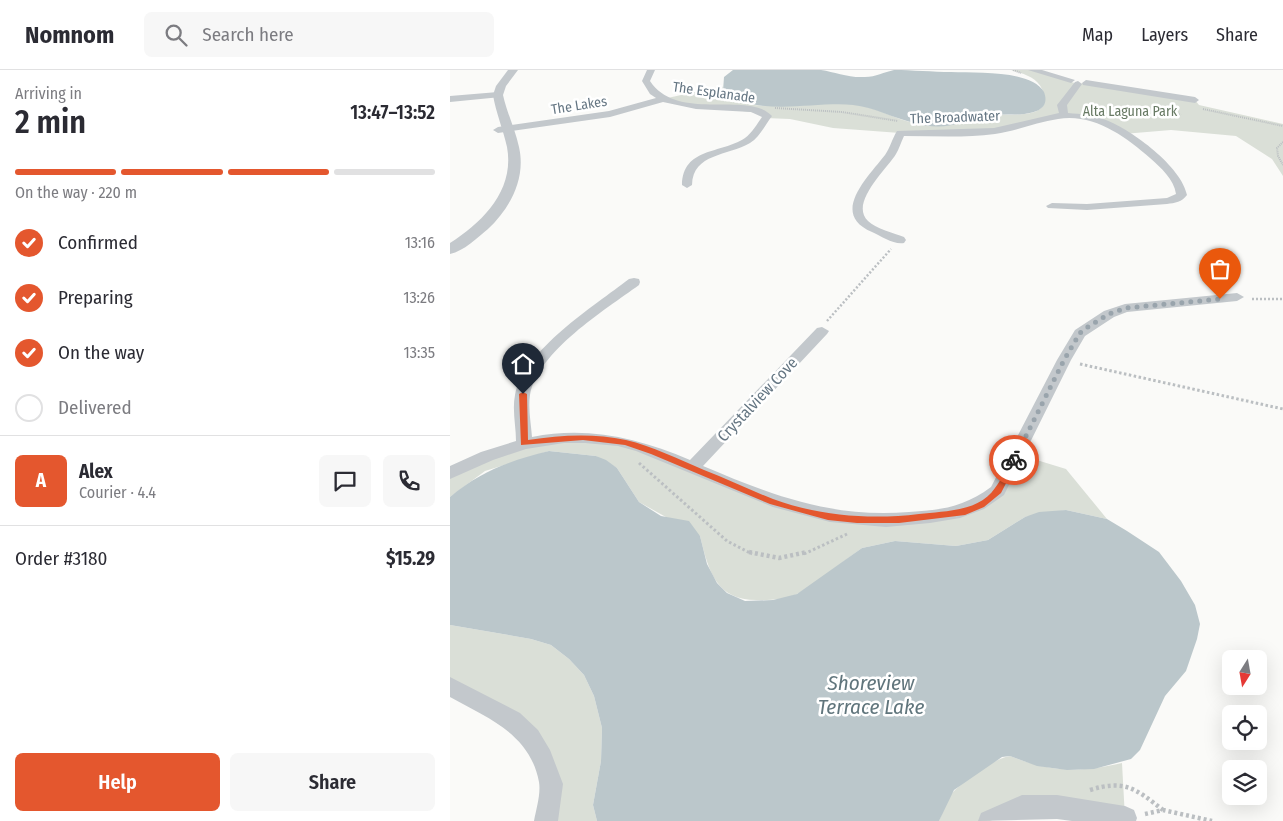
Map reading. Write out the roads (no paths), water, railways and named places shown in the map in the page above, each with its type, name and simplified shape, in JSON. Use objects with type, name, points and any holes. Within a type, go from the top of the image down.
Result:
[{"type":"street","points":[[450,241],[479,217],[501,186],[503,165],[502,130],[494,95],[496,79],[504,70]]},
{"type":"street","points":[[450,99],[494,95],[513,70]]},
{"type":"street","points":[[651,70],[646,81],[652,91],[663,99]]},
{"type":"street","points":[[1029,72],[1195,100]]},
{"type":"street","points":[[1064,115],[1062,105],[1081,80]]},
{"type":"street","name":"The Lakes","points":[[502,130],[610,114],[663,99]]},
{"type":"street","name":"The Esplanade","points":[[663,99],[688,104],[745,109],[760,112],[767,116],[754,136],[746,141],[704,157],[695,163],[688,171],[687,185]]},
{"type":"street","name":"The Broadwater","points":[[900,240],[865,225],[859,217],[857,208],[867,184],[891,154],[900,133],[987,132],[1009,129],[1043,118],[1064,115],[1092,119],[1113,126],[1164,165],[1183,190],[1182,195],[1167,201],[1087,207],[1052,206]]},
{"type":"street","points":[[450,250],[461,243],[495,212],[513,184],[514,154],[502,130]]},
{"type":"street","points":[[524,443],[523,394],[528,377],[546,352],[634,282]]},
{"type":"street","points":[[450,474],[484,455],[524,443],[554,438],[606,439],[654,452],[773,502],[828,516],[857,520],[899,520],[962,512],[981,504],[998,491],[1064,360],[1080,333],[1109,314],[1126,308],[1237,297]]},
{"type":"street","name":"Crystalview Cove","points":[[692,468],[822,330]]},
{"type":"street","points":[[450,686],[512,720],[530,737],[542,757],[551,784],[546,821]]},
{"type":"street","points":[[990,821],[1022,807],[1057,807],[1125,818]]},
{"type":"water","points":[[733,70],[821,70],[859,77],[873,76],[894,70],[1003,74],[1016,76],[1037,85],[1044,92],[1045,102],[1041,109],[1032,112],[1009,115],[980,114],[954,125],[931,126],[914,123],[853,105],[786,107],[752,104],[736,99],[723,91],[724,77]]},
{"type":"water","name":"Shoreview Terrace Lake","points":[[549,451],[596,456],[606,460],[617,468],[639,502],[661,516],[689,521],[700,536],[707,564],[717,583],[727,593],[745,601],[773,600],[797,594],[862,548],[895,541],[956,546],[988,540],[1025,517],[1039,512],[1066,510],[1107,519],[1159,552],[1181,581],[1195,605],[1200,624],[1197,639],[1186,671],[1165,696],[1140,750],[1131,759],[1094,769],[1067,770],[1037,766],[1010,756],[1002,757],[954,790],[939,821],[597,821],[593,805],[601,761],[602,728],[594,696],[584,675],[569,659],[551,645],[531,639],[450,625],[450,497],[473,480],[496,468]]},
{"type":"park label","name":"Alta Laguna Park","points":[[1130,111]]}]
